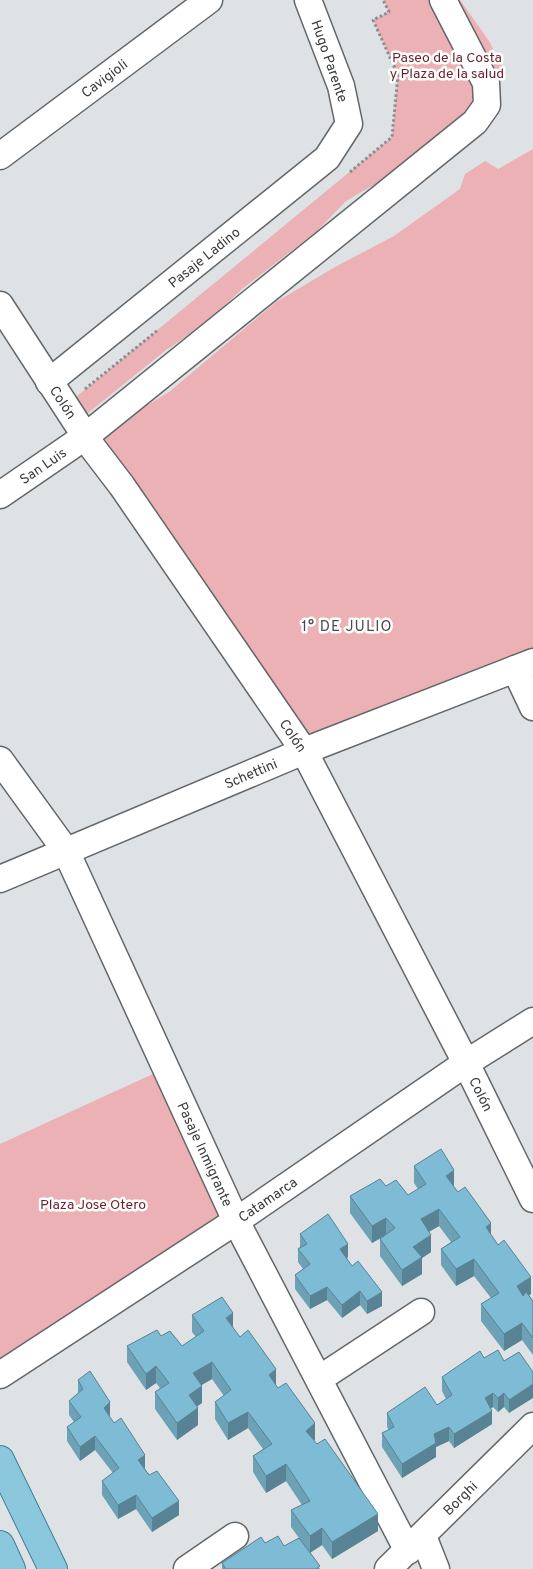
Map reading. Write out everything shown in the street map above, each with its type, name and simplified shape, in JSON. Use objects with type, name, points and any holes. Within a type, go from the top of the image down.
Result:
[{"type":"main road","points":[[0,1460],[53,1569]]},
{"type":"main road","points":[[0,1545],[11,1569]]},
{"type":"street","name":"Cavigioli","points":[[0,156],[209,0]]},
{"type":"street","name":"Hugo Parente","points":[[308,0],[341,86],[349,124]]},
{"type":"street","name":"San Luis","points":[[0,494],[86,436],[476,122],[487,105],[486,83],[443,0]]},
{"type":"street","name":"Pasaje Ladino","points":[[49,382],[327,158],[349,124]]},
{"type":"street","name":"Colón","points":[[0,305],[49,382],[304,751],[466,1063],[533,1199]]},
{"type":"street","name":"Schettini","points":[[0,879],[304,751],[524,666]]},
{"type":"street","points":[[524,666],[533,708]]},
{"type":"street","name":"Pasaje Inmigrante","points":[[0,760],[66,851],[236,1221],[318,1379],[415,1544],[436,1569]]},
{"type":"street","name":"Catamarca","points":[[0,1375],[236,1221],[466,1063],[533,1020]]},
{"type":"street","points":[[318,1379],[421,1312]]},
{"type":"street","name":"Borghi","points":[[388,1569],[533,1426]]},
{"type":"street","points":[[187,1569],[234,1536]]},
{"type":"path","points":[[383,0],[389,12],[373,20],[398,75],[392,137]]},
{"type":"green space","name":"Paseo de la Costa y Plaza de la salud","points":[[383,0],[460,0],[489,41],[506,73],[467,118],[442,130],[389,176],[346,201],[317,231],[242,289],[208,322],[166,350],[77,422],[65,406],[392,137],[398,75],[373,20],[389,12]]},
{"type":"green space","points":[[533,149],[533,662],[304,751],[93,448],[138,411],[169,392],[276,302],[335,267],[394,236],[460,189],[465,174],[485,161],[498,169]]},
{"type":"green space","name":"Plaza Jose Otero","points":[[166,1068],[236,1221],[0,1375],[0,1144]]},
{"type":"building","points":[[441,1149],[454,1170],[446,1176],[458,1192],[465,1187],[491,1223],[486,1227],[498,1245],[504,1240],[531,1277],[517,1286],[523,1296],[526,1292],[533,1301],[533,1338],[522,1323],[504,1334],[481,1304],[499,1293],[474,1259],[456,1269],[441,1249],[460,1237],[439,1209],[421,1219],[431,1235],[413,1247],[422,1257],[402,1270],[380,1239],[395,1228],[386,1218],[372,1226],[350,1196],[380,1179],[386,1186],[396,1180],[408,1195],[426,1184],[414,1166]]},
{"type":"building","points":[[328,1214],[348,1244],[340,1249],[352,1266],[358,1261],[382,1292],[367,1301],[360,1291],[342,1305],[327,1287],[310,1296],[295,1275],[310,1264],[298,1249],[307,1244],[300,1234]]},
{"type":"building","points":[[222,1297],[233,1313],[226,1318],[240,1337],[248,1330],[276,1369],[269,1375],[278,1388],[286,1383],[315,1423],[306,1431],[317,1444],[325,1439],[378,1514],[332,1542],[322,1528],[310,1536],[291,1510],[310,1501],[286,1464],[266,1476],[253,1456],[272,1444],[248,1412],[228,1423],[215,1402],[231,1390],[212,1362],[193,1373],[202,1386],[189,1395],[198,1408],[177,1423],[155,1392],[169,1383],[156,1366],[146,1374],[127,1346],[157,1330],[161,1336],[170,1331],[182,1346],[204,1331],[192,1315]]},
{"type":"building","points":[[498,1350],[504,1361],[519,1352],[533,1372],[533,1384],[509,1400],[504,1393],[498,1398],[493,1393],[485,1398],[492,1411],[454,1434],[449,1427],[434,1434],[436,1443],[402,1464],[382,1433],[394,1427],[387,1413],[425,1387],[437,1405],[452,1395],[442,1377],[480,1351],[484,1358]]},
{"type":"building","points":[[90,1371],[110,1402],[104,1408],[114,1423],[121,1418],[145,1455],[138,1460],[149,1475],[157,1471],[179,1501],[152,1518],[136,1495],[118,1505],[102,1481],[119,1468],[95,1436],[80,1447],[67,1427],[81,1417],[69,1401],[83,1389],[78,1380]]},
{"type":"building","points":[[278,1536],[284,1546],[299,1538],[320,1566],[316,1569],[226,1569],[222,1563],[261,1537],[265,1543]]},
{"type":"district","name":"1° DE JULIO","points":[[347,626]]}]
